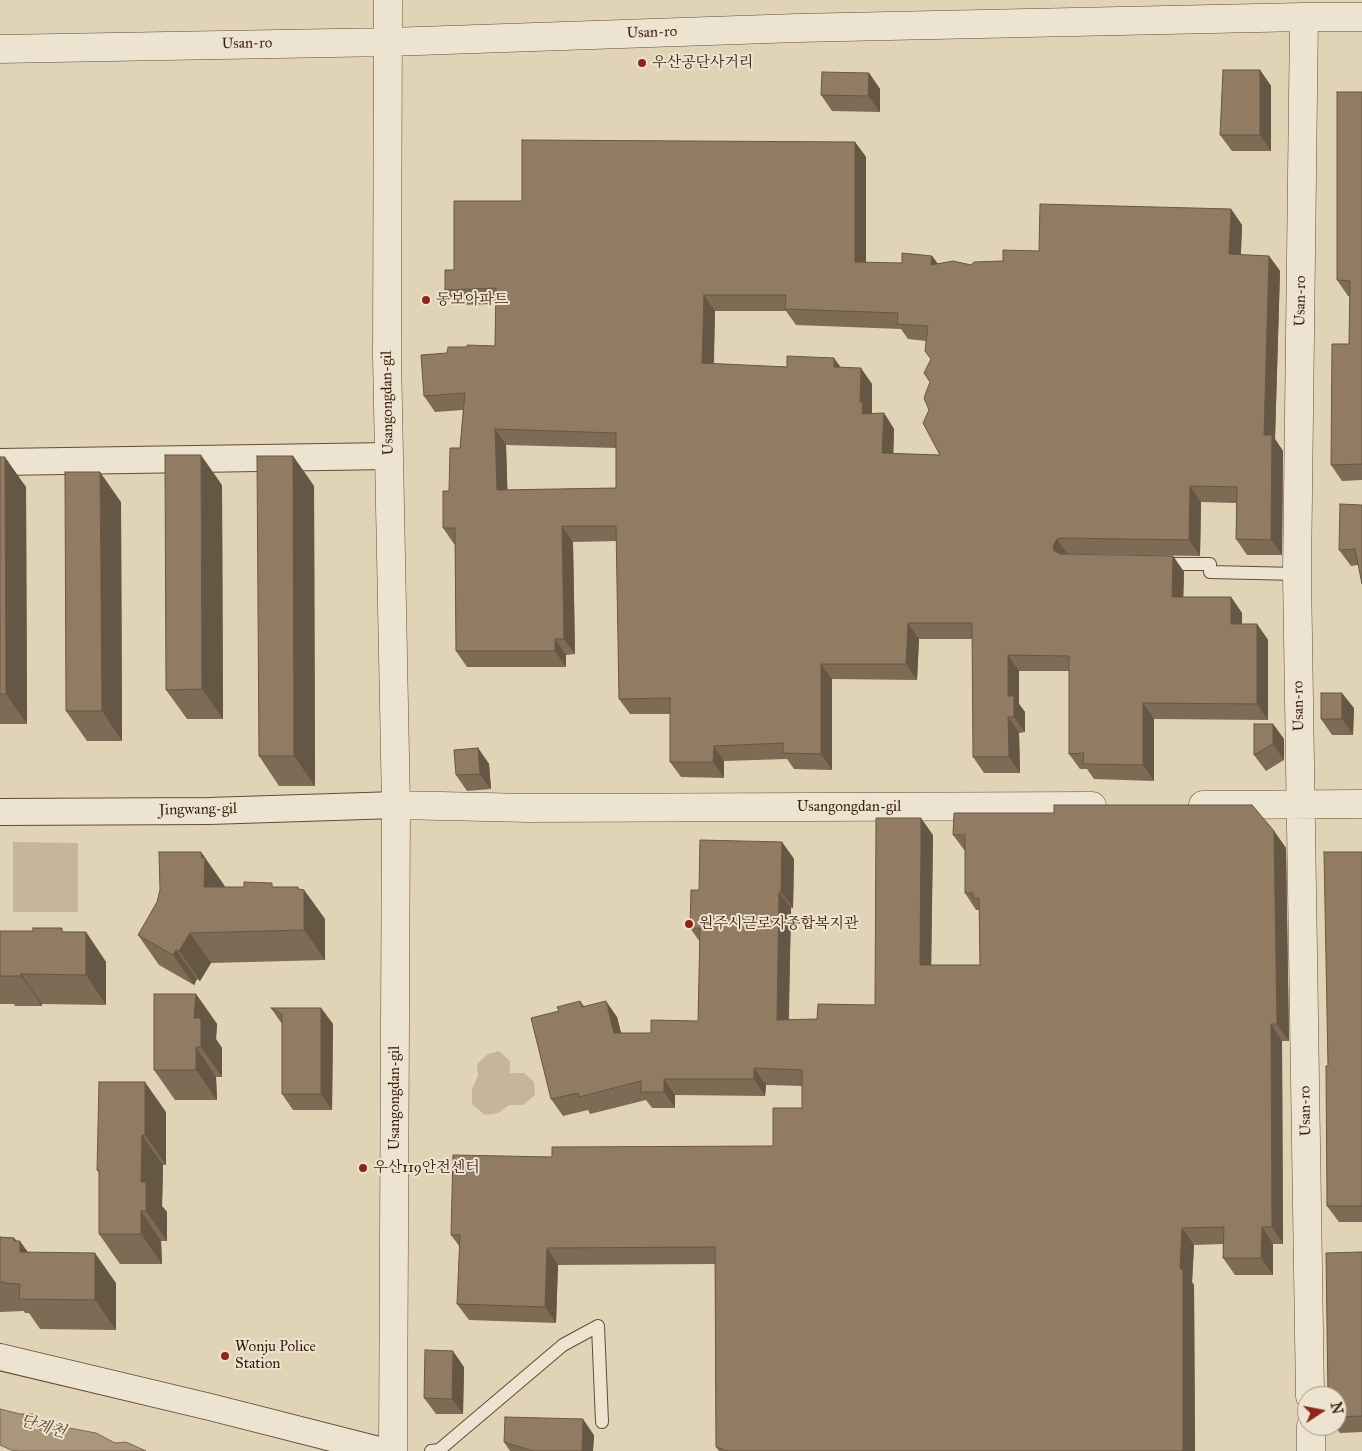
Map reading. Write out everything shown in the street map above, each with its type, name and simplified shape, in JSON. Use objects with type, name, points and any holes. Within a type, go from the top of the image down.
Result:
[{"type":"street","name":"Usangongdan-gil","points":[[388,0],[387,356],[396,805],[393,1451]]},
{"type":"street","name":"Usan-ro","points":[[1304,17],[1297,574],[1310,1386]]},
{"type":"street","name":"Usan-ro","points":[[0,49],[389,42],[797,28],[1362,17]]},
{"type":"street","points":[[0,462],[389,456]]},
{"type":"street","points":[[1182,806],[1362,804]]},
{"type":"street","name":"Usangongdan-gil","points":[[396,805],[529,808],[1113,806]]},
{"type":"street","name":"Jingwang-gil","points":[[0,812],[208,811],[396,805]]},
{"type":"street","points":[[0,1357],[210,1406],[383,1451]]},
{"type":"street","points":[[1311,1436],[1311,1451]]},
{"type":"lane","points":[[1151,563],[1210,564],[1210,572],[1297,574]]},
{"type":"lane","points":[[431,1451],[439,1450],[564,1345],[598,1326],[602,1422]]},
{"type":"shaded area","points":[[13,842],[78,843],[78,912],[13,912]]},
{"type":"shaded area","points":[[499,1051],[510,1061],[510,1073],[524,1073],[534,1082],[535,1095],[523,1105],[509,1105],[498,1113],[485,1115],[472,1104],[472,1089],[478,1076],[477,1064],[488,1054]]},
{"type":"water","name":"단계천","points":[[0,1409],[20,1414],[33,1414],[42,1423],[96,1433],[115,1443],[126,1442],[146,1451],[11,1450],[0,1445]]},
{"type":"building","points":[[1223,70],[1260,70],[1260,135],[1220,135]]},
{"type":"building","points":[[822,72],[869,73],[868,96],[821,95]]},
{"type":"building","points":[[1337,92],[1362,92],[1362,464],[1331,465],[1332,344],[1349,344],[1350,281],[1337,280]]},
{"type":"building","points":[[522,140],[855,142],[855,262],[902,263],[902,253],[932,256],[931,265],[953,261],[971,265],[974,262],[1003,261],[1003,250],[1039,251],[1040,204],[1231,209],[1229,254],[1269,256],[1264,435],[1272,435],[1271,540],[1236,539],[1237,487],[1190,486],[1189,540],[1061,538],[1057,539],[1053,546],[1054,551],[1061,554],[1173,556],[1172,597],[1231,597],[1231,624],[1257,624],[1257,704],[1143,703],[1143,765],[1083,764],[1084,753],[1069,754],[1069,656],[1008,655],[1008,696],[1014,696],[1014,717],[1008,717],[1009,757],[973,757],[972,623],[908,623],[906,664],[821,664],[821,754],[783,753],[783,743],[714,746],[713,762],[670,762],[670,698],[619,699],[616,526],[562,526],[564,639],[555,639],[555,651],[456,651],[455,528],[443,528],[443,491],[449,491],[450,448],[460,448],[465,393],[424,396],[421,355],[447,353],[448,347],[467,347],[467,345],[495,346],[496,288],[445,290],[445,270],[454,270],[454,201],[522,201]],"holes":[[[704,295],[786,295],[785,309],[898,313],[897,324],[928,326],[925,351],[931,359],[924,373],[930,382],[924,398],[929,410],[923,423],[940,455],[882,453],[884,413],[862,414],[863,402],[860,402],[861,368],[834,367],[834,358],[787,356],[787,367],[702,363]],[[495,429],[616,433],[616,488],[497,490]]]},
{"type":"building","points":[[165,455],[201,455],[202,689],[166,690]]},
{"type":"building","points":[[257,456],[293,456],[294,756],[259,756]]},
{"type":"building","points":[[0,457],[5,457],[6,694],[0,694]]},
{"type":"building","points":[[65,472],[100,472],[102,711],[66,711]]},
{"type":"building","points":[[1340,504],[1362,505],[1362,584],[1355,549],[1339,550]]},
{"type":"building","points":[[1321,693],[1342,693],[1342,719],[1321,719]]},
{"type":"building","points":[[1254,724],[1273,724],[1273,744],[1254,755]]},
{"type":"building","points":[[478,748],[480,774],[456,775],[454,750]]},
{"type":"building","points":[[1054,805],[1252,805],[1274,831],[1277,1024],[1271,1024],[1272,1227],[1262,1227],[1261,1258],[1223,1258],[1224,1227],[1182,1228],[1180,1269],[1183,1269],[1183,1451],[727,1451],[716,1447],[715,1247],[547,1248],[545,1307],[457,1304],[460,1235],[451,1235],[453,1155],[552,1157],[552,1147],[773,1146],[773,1108],[802,1108],[802,1070],[754,1068],[754,1079],[664,1079],[664,1092],[641,1092],[641,1081],[579,1097],[578,1093],[551,1099],[531,1018],[559,1011],[557,1007],[580,1001],[582,1007],[606,1001],[614,1033],[651,1033],[651,1020],[698,1021],[700,928],[690,928],[691,890],[699,890],[700,840],[782,842],[781,892],[779,892],[777,1020],[817,1019],[818,1004],[875,1005],[876,818],[921,818],[920,965],[980,965],[979,898],[973,898],[973,893],[965,893],[965,834],[953,835],[954,813],[1054,813]]},
{"type":"building","points":[[159,852],[201,852],[202,858],[205,858],[204,887],[244,887],[244,882],[272,883],[272,887],[298,887],[298,889],[304,890],[304,930],[190,933],[179,951],[176,950],[173,955],[138,935],[157,902],[160,890]]},
{"type":"building","points":[[1324,852],[1362,852],[1362,1206],[1327,1206],[1326,1066],[1328,1066]]},
{"type":"building","points":[[33,928],[62,928],[62,932],[86,932],[86,975],[21,974],[21,976],[0,976],[0,931],[33,931]]},
{"type":"building","points":[[154,994],[196,994],[194,1018],[201,1018],[201,1047],[196,1047],[196,1070],[154,1070]]},
{"type":"building","points":[[271,1008],[321,1008],[321,1094],[282,1094],[282,1014]]},
{"type":"building","points":[[99,1082],[145,1082],[145,1135],[142,1135],[141,1182],[146,1182],[146,1211],[141,1211],[141,1234],[99,1234],[99,1170],[97,1170]]},
{"type":"building","points":[[0,1237],[14,1238],[14,1241],[20,1241],[20,1252],[95,1253],[95,1300],[19,1299],[20,1284],[0,1282]]},
{"type":"building","points":[[1362,1252],[1362,1416],[1347,1417],[1347,1386],[1328,1386],[1326,1253]]},
{"type":"building","points":[[425,1350],[453,1351],[452,1399],[424,1398]]},
{"type":"building","points":[[505,1417],[583,1419],[582,1451],[533,1451],[504,1442]]},
{"type":"place","name":"우산공단사거리","points":[[642,63]]},
{"type":"place","name":"동보아파트","points":[[426,300]]},
{"type":"place","name":"원주시근로자종합복지관","points":[[689,924]]},
{"type":"place","name":"우산119안전센터","points":[[363,1168]]},
{"type":"place","name":"Wonju Police Station","points":[[225,1356]]}]
